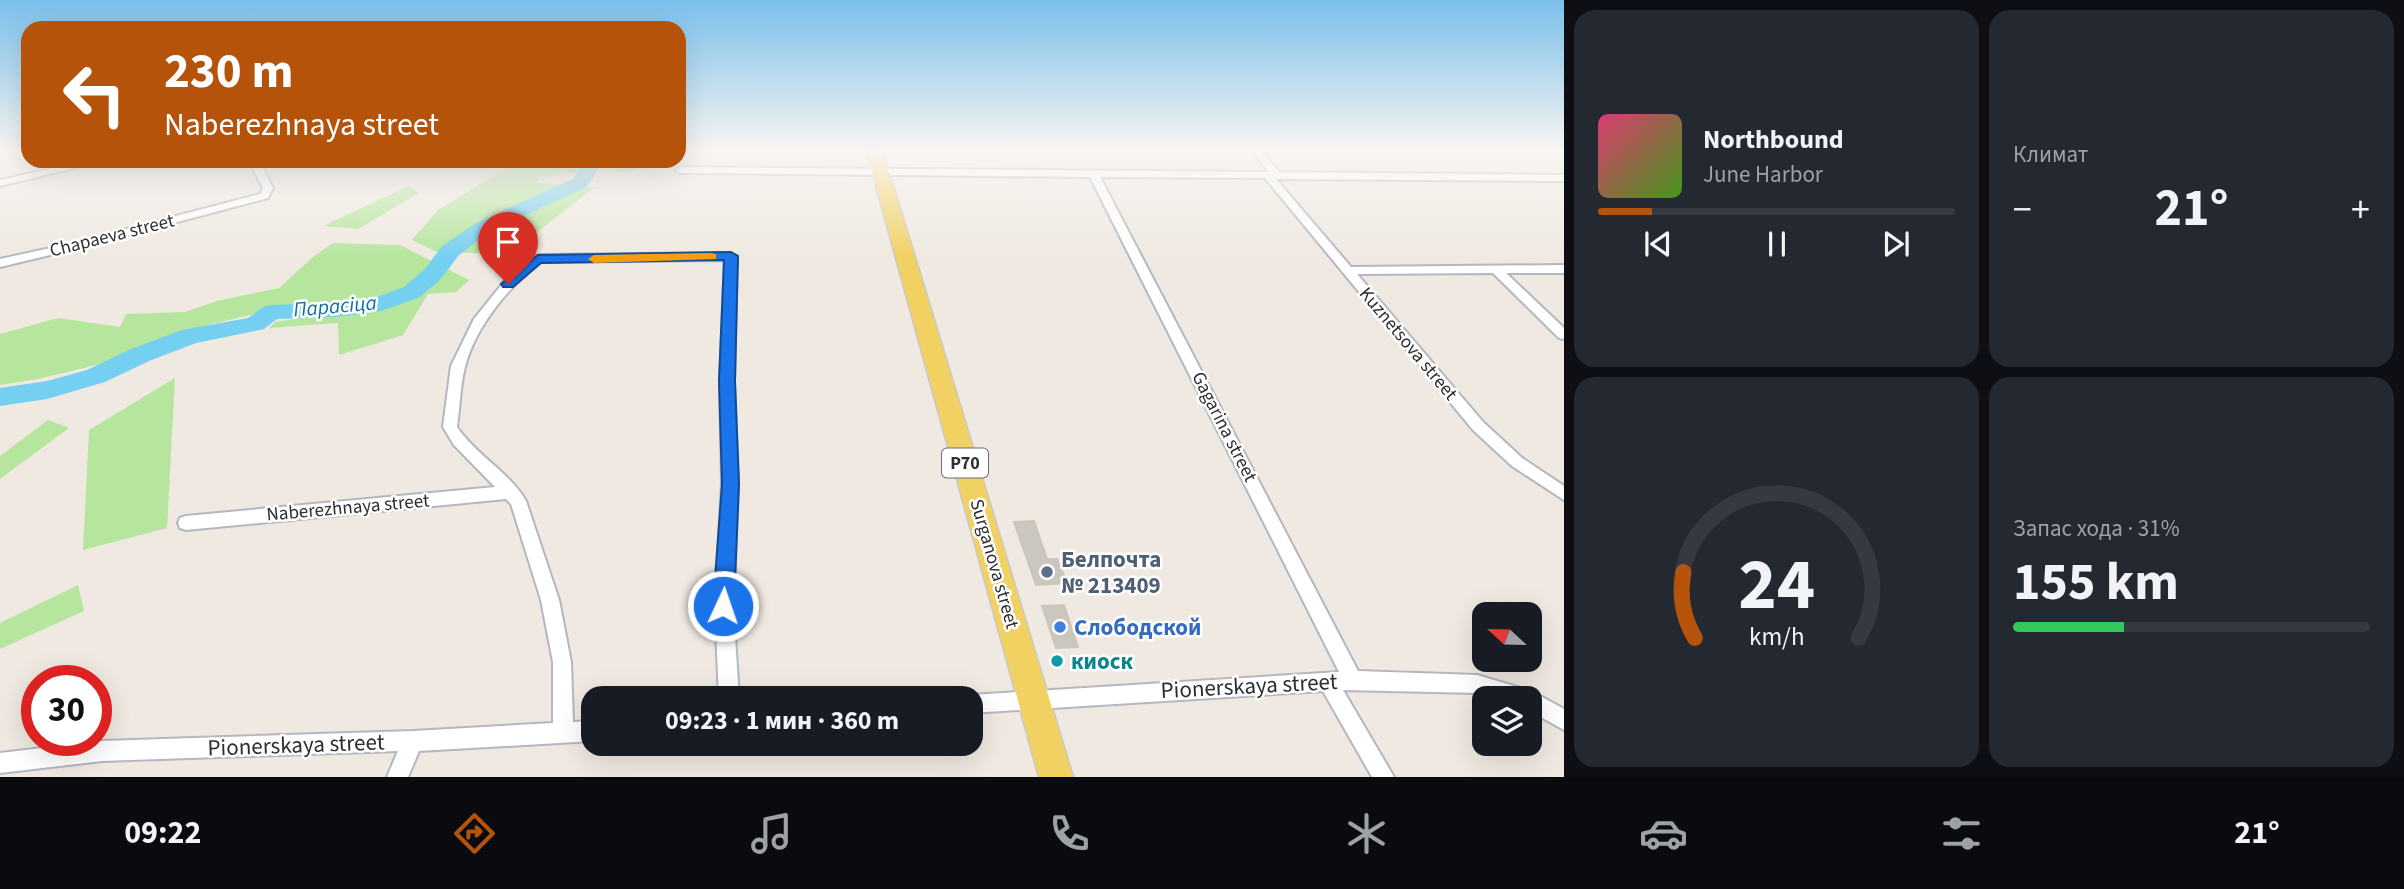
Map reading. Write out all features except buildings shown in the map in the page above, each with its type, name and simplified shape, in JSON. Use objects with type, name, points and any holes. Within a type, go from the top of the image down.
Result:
[{"type":"main road","name":"Surganova street","points":[[884,185],[1056,777]]},
{"type":"street","name":"Chapaeva street","points":[[0,263],[264,196],[267,185]]},
{"type":"street","name":"Gagarina street","points":[[1099,185],[1353,680]]},
{"type":"street","name":"Kuznetsova street","points":[[1280,185],[1347,271],[1478,426],[1517,462],[1564,494]]},
{"type":"street","points":[[563,733],[562,662],[550,600],[518,501],[459,441],[450,427],[458,366],[480,319],[515,276],[538,259],[731,256],[727,381],[730,484],[723,606],[728,686]]},
{"type":"street","points":[[1347,271],[1564,269]]},
{"type":"street","points":[[1497,271],[1564,335]]},
{"type":"street","name":"Naberezhnaya street","points":[[186,523],[510,492]]},
{"type":"street","name":"Pionerskaya street","points":[[983,703],[1353,680],[1484,686]]},
{"type":"street","points":[[1328,682],[1384,777]]},
{"type":"street","points":[[1542,708],[1564,720]]},
{"type":"street","name":"Pionerskaya street","points":[[0,763],[102,751],[413,741],[581,732]]},
{"type":"street","points":[[397,777],[413,741]]},
{"type":"green space","points":[[478,185],[595,187],[509,254],[437,252],[412,240],[438,210]]},
{"type":"green space","points":[[409,186],[419,193],[358,229],[323,226]]},
{"type":"green space","points":[[333,243],[400,245],[469,280],[456,292],[428,294],[403,335],[339,355],[338,323],[269,328],[275,322],[320,315],[326,307],[267,311],[212,324],[109,362],[0,385],[0,334],[58,318],[120,327],[126,314],[185,312],[217,301],[279,288]]},
{"type":"green space","points":[[175,378],[167,528],[83,550],[89,430]]},
{"type":"green space","points":[[48,420],[69,428],[0,479],[0,456]]},
{"type":"green space","points":[[78,585],[84,611],[0,649],[0,623]]},
{"type":"waterway","name":"Парасіца","points":[[0,397],[47,390],[96,376],[140,355],[191,336],[255,324],[271,312],[336,310],[381,304],[412,292],[433,274],[450,251],[483,227],[575,185]]},
{"type":"slow traffic","points":[[594,259],[711,256]]},
{"type":"place","name":"Белпочта № 213409","points":[[1047,572]]},
{"type":"place","name":"Слободской","points":[[1060,627]]},
{"type":"place","name":"киоск","points":[[1057,661]]},
{"type":"route","points":[[508,284],[538,259],[627,260],[731,256],[727,381],[730,484],[723,606]]}]
